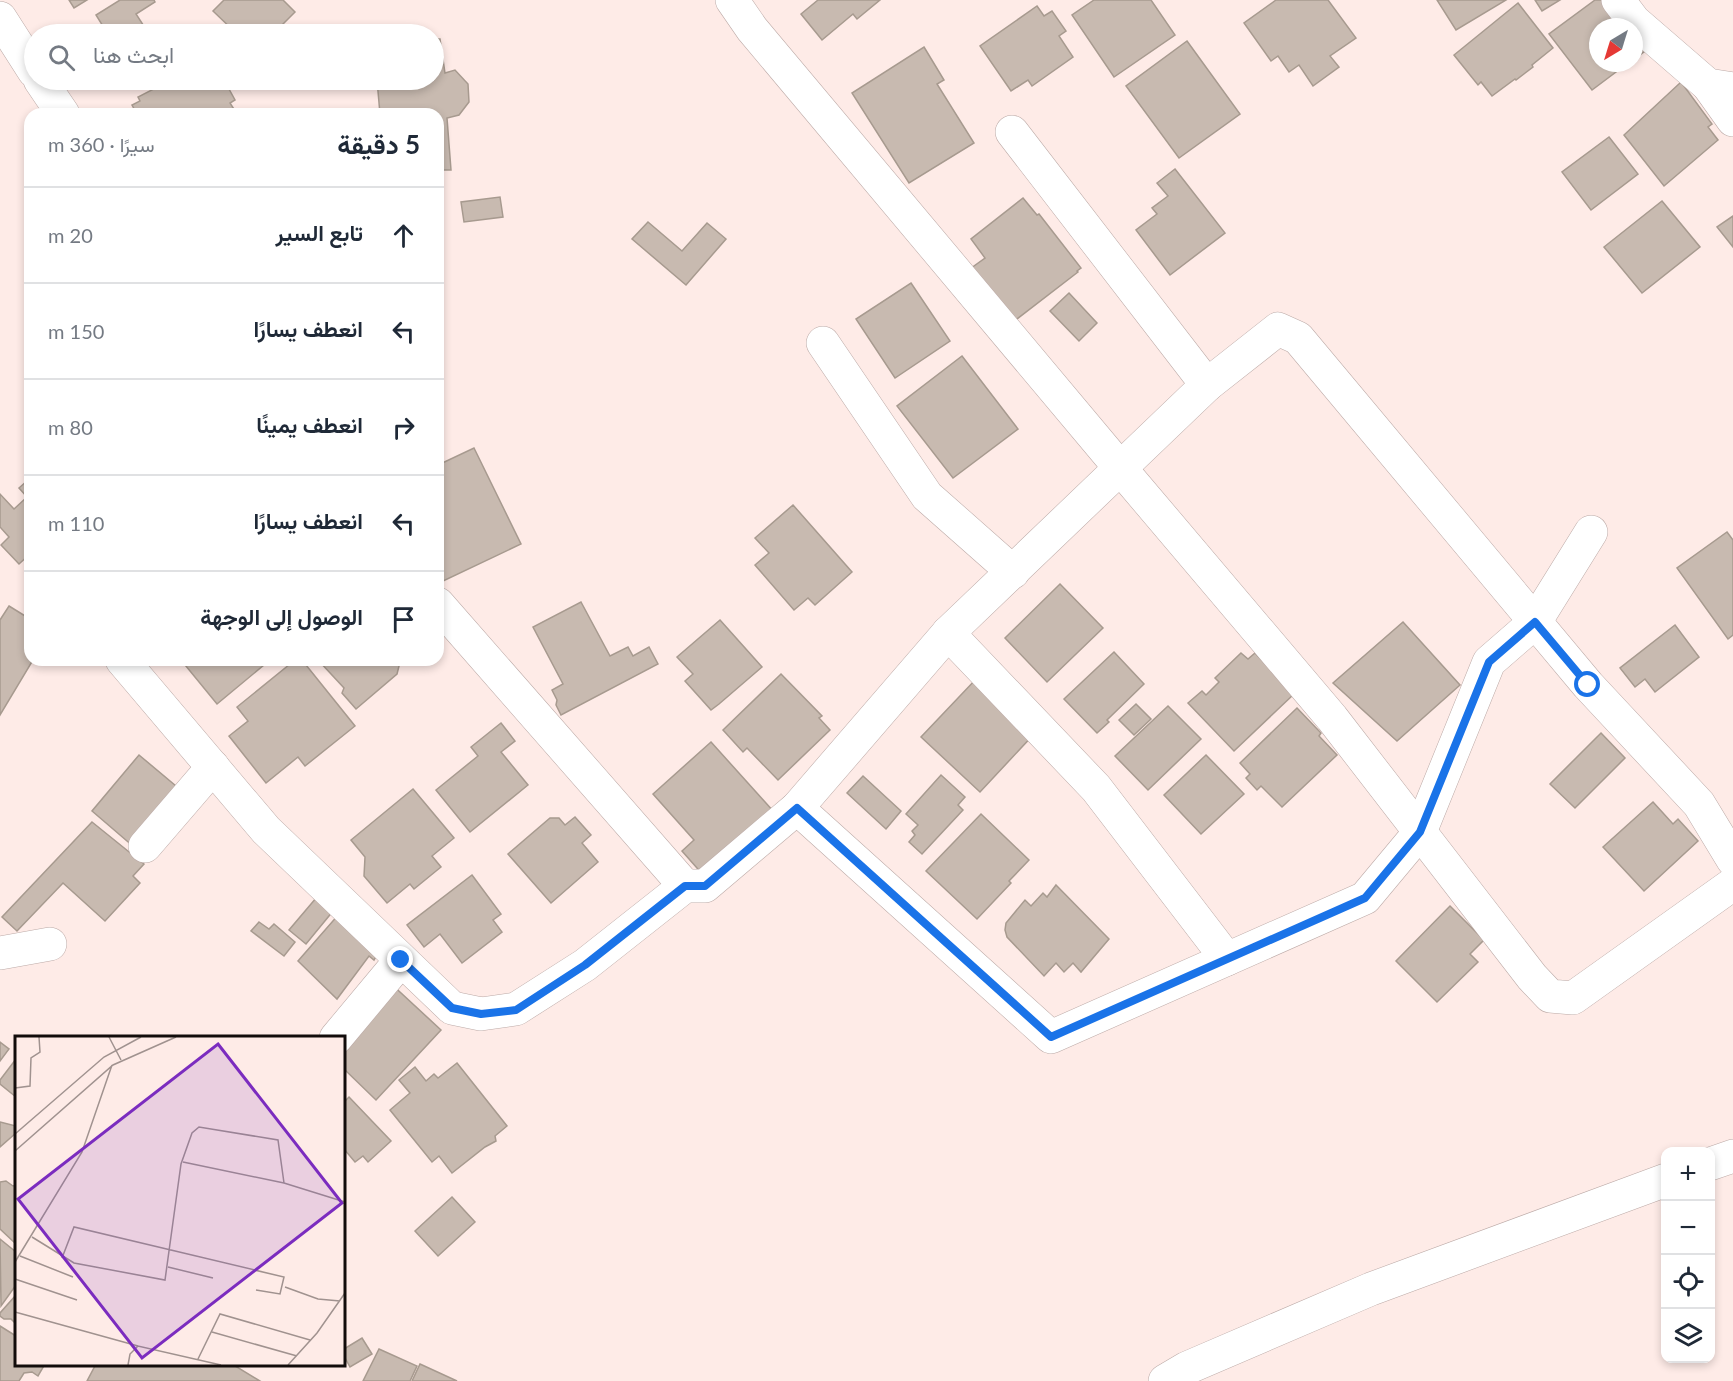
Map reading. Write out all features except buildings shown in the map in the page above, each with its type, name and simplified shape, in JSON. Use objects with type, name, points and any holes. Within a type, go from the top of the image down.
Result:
[{"type":"street","points":[[732,0],[752,29],[1120,469],[1332,717],[1532,977],[1550,996],[1573,998],[1733,884]]},
{"type":"street","points":[[1618,0],[1634,21],[1720,87],[1733,120]]},
{"type":"street","points":[[0,18],[24,55]]},
{"type":"street","points":[[47,90],[59,108]]},
{"type":"street","points":[[1012,132],[1207,385]]},
{"type":"street","points":[[127,666],[266,830],[452,1008],[481,1014],[516,1010],[585,965],[685,886],[705,886],[797,808],[948,633],[1207,385],[1278,329],[1298,338],[1588,685],[1699,804],[1733,860]]},
{"type":"street","points":[[822,343],[927,496],[1013,572]]},
{"type":"street","points":[[797,808],[1051,1037],[1365,898],[1420,832],[1489,662],[1535,622],[1591,532]]},
{"type":"street","points":[[444,611],[685,886]]},
{"type":"street","points":[[948,633],[1096,788],[1227,959]]},
{"type":"street","points":[[145,846],[213,767]]},
{"type":"street","points":[[0,953],[50,944]]},
{"type":"street","points":[[338,1036],[401,960]]},
{"type":"street","points":[[1715,1162],[1733,1156]]},
{"type":"street","points":[[1165,1381],[1187,1368],[1371,1289],[1661,1181]]},
{"type":"route","points":[[401,960],[452,1008],[481,1014],[516,1010],[585,965],[685,886],[705,886],[797,808],[1051,1037],[1365,898],[1420,832],[1489,662],[1535,622],[1588,685]]}]
